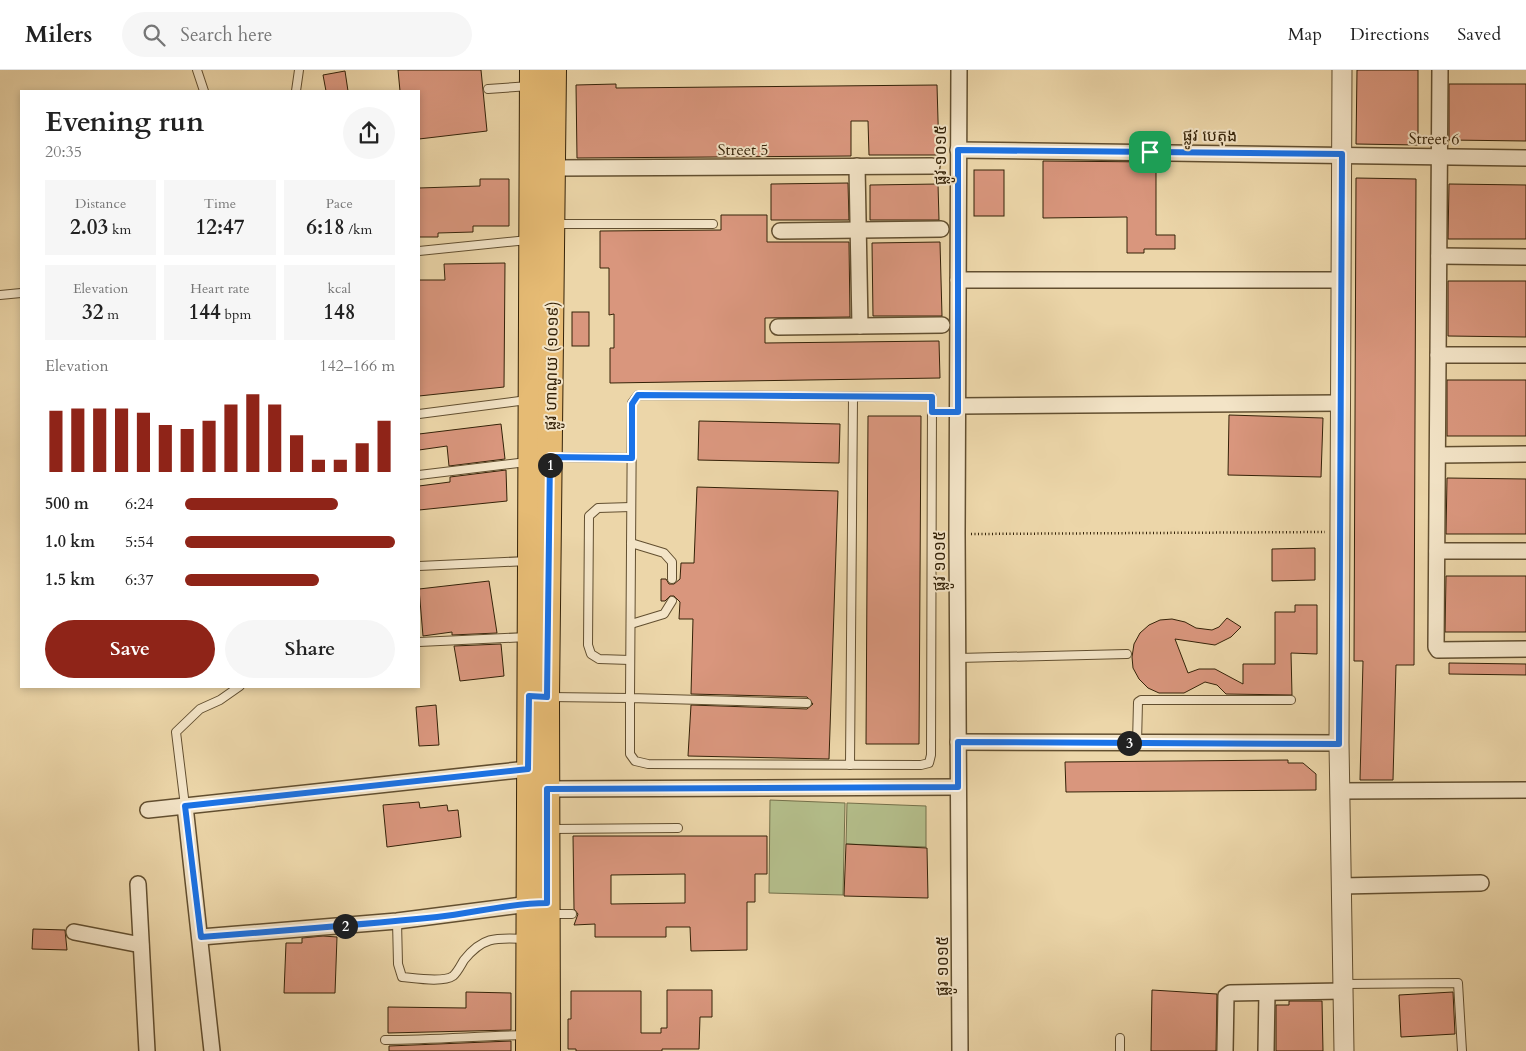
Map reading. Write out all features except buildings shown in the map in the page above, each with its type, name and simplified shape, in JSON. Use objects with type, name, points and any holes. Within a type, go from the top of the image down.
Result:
[{"type":"main road","name":"ផ្លូវ ហាណូយ (១០១៩)","points":[[528,1043],[527,939],[540,907],[546,829],[547,789],[538,696],[529,637],[530,560],[553,224],[554,70]]},
{"type":"main road","name":"ផ្លូវ ហាណូយ (១០១៩)","points":[[532,78],[532,400],[538,458],[538,696],[528,769],[540,907],[548,1051]]},
{"type":"street","name":"ផ្លូវ ១០១៥","points":[[959,70],[957,534],[960,1051]]},
{"type":"street","points":[[1342,70],[1339,744],[1344,1051]]},
{"type":"street","points":[[1440,70],[1436,648],[1526,649]]},
{"type":"street","name":"ផ្លូវ បេតុង","points":[[958,150],[1342,154]]},
{"type":"street","name":"Street 6","points":[[1342,154],[1526,158]]},
{"type":"street","points":[[857,166],[860,326]]},
{"type":"street","name":"Street 5","points":[[554,168],[932,166]]},
{"type":"street","points":[[780,231],[941,229]]},
{"type":"street","points":[[1439,256],[1526,257]]},
{"type":"street","points":[[958,280],[1342,280]]},
{"type":"street","points":[[778,327],[942,325]]},
{"type":"street","points":[[1438,355],[1526,355]]},
{"type":"street","points":[[958,409],[1340,403]]},
{"type":"street","points":[[1438,455],[1526,454]]},
{"type":"street","points":[[1437,550],[1526,551]]},
{"type":"street","points":[[958,742],[1339,744]]},
{"type":"street","points":[[148,810],[528,769]]},
{"type":"street","points":[[547,789],[958,787]]},
{"type":"street","points":[[1340,791],[1526,790]]},
{"type":"street","points":[[185,806],[201,937],[212,1051]]},
{"type":"street","points":[[1342,886],[1481,883]]},
{"type":"street","points":[[138,884],[147,1051]]},
{"type":"street","points":[[201,937],[540,907]]},
{"type":"street","points":[[74,932],[141,945]]},
{"type":"street","points":[[1225,1051],[1226,996],[1236,992],[1266,993],[1343,988]]},
{"type":"street","points":[[1266,993],[1266,1051]]},
{"type":"lane","points":[[197,70],[204,90]]},
{"type":"lane","points":[[296,90],[299,70]]},
{"type":"lane","points":[[488,89],[532,78]]},
{"type":"lane","points":[[553,224],[713,224]]},
{"type":"lane","points":[[420,251],[532,240]]},
{"type":"lane","points":[[0,295],[20,292]]},
{"type":"lane","points":[[638,395],[854,397],[932,397],[931,755],[929,763],[921,765],[648,764],[635,761],[630,754],[632,404],[638,395]]},
{"type":"lane","points":[[850,765],[854,397]]},
{"type":"lane","points":[[420,414],[532,400]]},
{"type":"lane","points":[[932,412],[958,409]]},
{"type":"lane","points":[[420,475],[538,458],[632,458]]},
{"type":"lane","points":[[630,660],[599,659],[591,654],[588,635],[589,516],[598,508],[631,507]]},
{"type":"lane","points":[[631,543],[664,553],[672,562],[672,579]]},
{"type":"lane","points":[[420,566],[530,560]]},
{"type":"lane","points":[[630,624],[664,614],[672,601]]},
{"type":"lane","points":[[420,642],[529,637]]},
{"type":"lane","points":[[958,658],[1127,654]]},
{"type":"lane","points":[[185,806],[176,732],[200,710],[220,700],[237,688]]},
{"type":"lane","points":[[538,696],[807,703]]},
{"type":"lane","points":[[1137,743],[1138,702],[1141,700],[1290,700]]},
{"type":"lane","points":[[546,829],[678,828]]},
{"type":"lane","points":[[540,907],[572,914]]},
{"type":"lane","points":[[397,921],[398,964],[402,977],[443,979],[453,976],[474,949],[484,942],[493,938],[527,939]]},
{"type":"lane","points":[[1343,988],[1458,983],[1462,1051]]},
{"type":"lane","points":[[385,1040],[448,1040],[467,1036],[528,1043]]},
{"type":"lane","points":[[1120,1038],[1120,1051]]},
{"type":"path","points":[[957,534],[1339,532]]},
{"type":"green space","points":[[770,800],[845,803],[843,895],[769,893]]},
{"type":"green space","points":[[847,803],[926,806],[926,847],[846,844]]},
{"type":"route","points":[[958,150],[1150,152],[1342,154],[1339,744],[958,742],[958,787],[547,789],[547,903],[528,903],[442,916],[345,926],[201,937],[185,806],[528,769],[529,696],[547,697],[550,457],[632,458],[632,404],[638,395],[932,397],[932,412],[958,412],[958,150]]}]
